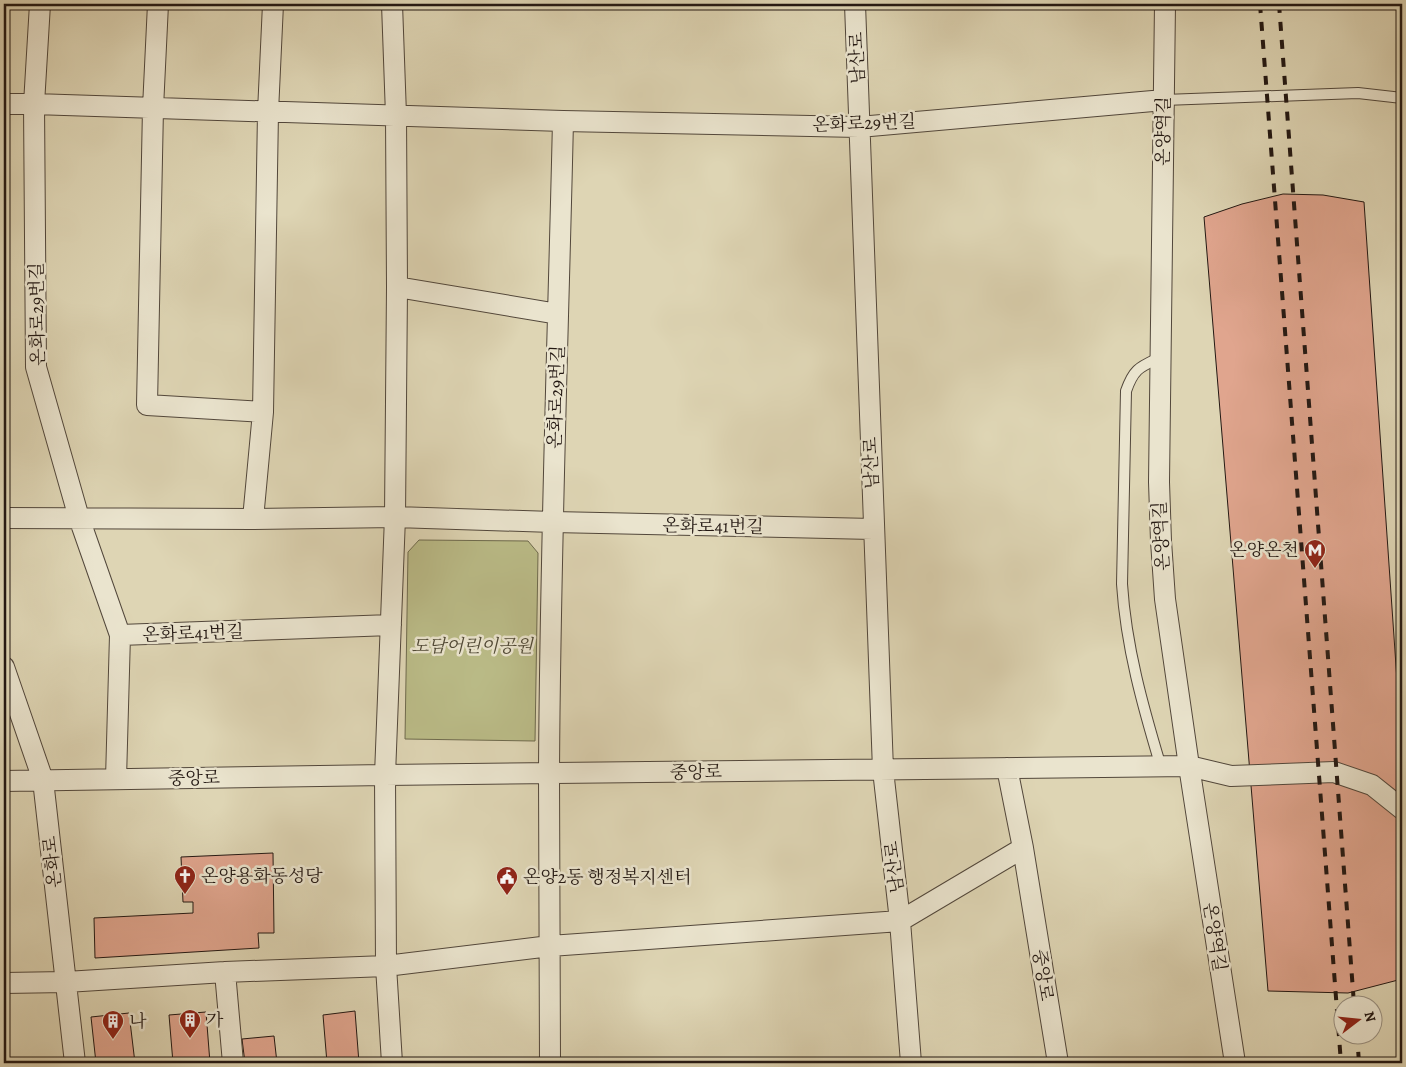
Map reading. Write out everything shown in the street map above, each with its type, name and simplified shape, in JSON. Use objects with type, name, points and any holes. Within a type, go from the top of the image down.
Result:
[{"type":"street","points":[[34,104],[40,4]]},
{"type":"street","points":[[158,4],[153,108],[148,405],[263,412]]},
{"type":"street","points":[[253,519],[263,412],[268,112],[273,4]]},
{"type":"street","points":[[392,4],[396,115],[395,517],[385,775],[386,966],[392,1063]]},
{"type":"street","name":"남산로","points":[[855,4],[882,770],[900,921],[911,1063]]},
{"type":"street","name":"온양역길","points":[[1165,4],[1159,482],[1162,560],[1165,599],[1189,766],[1235,1063]]},
{"type":"street","name":"온화로29번길","points":[[4,104],[563,121],[859,127],[1164,100]]},
{"type":"street","name":"온화로29번길","points":[[34,104],[36,367],[78,518]]},
{"type":"street","name":"온화로29번길","points":[[553,522],[563,121]]},
{"type":"street","points":[[396,287],[558,314]]},
{"type":"street","name":"온화로41번길","points":[[4,518],[253,519],[395,517],[873,529]]},
{"type":"street","name":"온화로41번길","points":[[78,518],[120,635],[391,625]]},
{"type":"street","points":[[550,1063],[549,774],[553,522]]},
{"type":"street","points":[[116,779],[120,635]]},
{"type":"street","name":"온화로","points":[[4,667],[43,780],[76,1063]]},
{"type":"street","name":"중앙로","points":[[4,781],[1189,766],[1231,776],[1334,772],[1372,785],[1402,810]]},
{"type":"street","name":"중앙로","points":[[1007,768],[1058,1063]]},
{"type":"street","points":[[4,983],[66,982],[225,972],[386,966],[550,946],[900,921],[1022,848]]},
{"type":"street","points":[[225,972],[233,1063]]},
{"type":"lane","points":[[1164,100],[1358,93],[1402,98]]},
{"type":"lane","points":[[1161,357],[1138,368],[1131,376],[1126,391],[1122,584],[1129,644],[1146,717],[1161,767]]},
{"type":"green space","name":"도담어린이공원","points":[[419,540],[528,541],[538,553],[535,741],[405,739],[408,552]]},
{"type":"building","points":[[1283,194],[1323,195],[1364,202],[1402,753],[1402,979],[1348,993],[1268,991],[1204,217],[1242,204]]},
{"type":"building","points":[[273,853],[274,933],[258,933],[259,948],[95,958],[94,918],[193,913],[193,902],[183,902],[181,857]]},
{"type":"building","points":[[355,1011],[359,1063],[327,1063],[323,1015]]},
{"type":"building","name":"가","points":[[206,1012],[210,1063],[173,1063],[169,1015]]},
{"type":"building","name":"나","points":[[129,1013],[135,1063],[96,1063],[91,1017]]},
{"type":"building","points":[[274,1036],[277,1063],[245,1063],[242,1039]]},
{"type":"railway","points":[[1260,4],[1341,1063]]},
{"type":"railway","points":[[1279,4],[1353,994]]},
{"type":"railway","points":[[1358,1044],[1359,1063]]},
{"type":"place","name":"온양온천","points":[[1315,569]]},
{"type":"place","name":"온양용화동성당","points":[[185,895]]},
{"type":"place","name":"온양2동 행정복지센터","points":[[507,896]]},
{"type":"place","name":"가","points":[[190,1039]]},
{"type":"place","name":"나","points":[[113,1040]]}]
